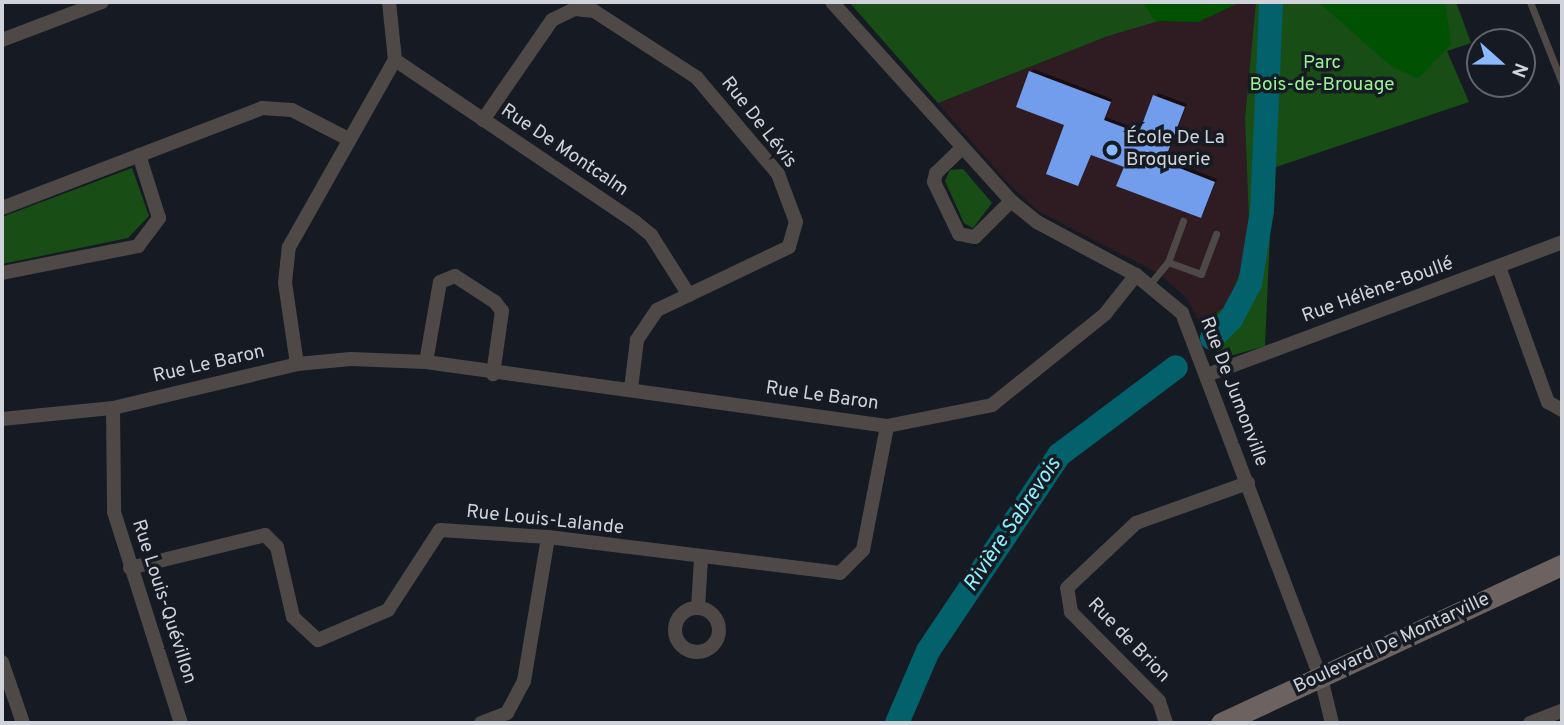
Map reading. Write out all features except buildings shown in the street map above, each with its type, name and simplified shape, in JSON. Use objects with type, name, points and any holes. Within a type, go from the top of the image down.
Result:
[{"type":"street","points":[[2,40],[102,2]]},
{"type":"street","points":[[297,364],[285,283],[289,247],[395,60],[389,2]]},
{"type":"street","name":"Rue De Jumonville","points":[[832,2],[961,149],[1011,201],[1037,222],[1150,284],[1182,313],[1208,375],[1321,678],[1332,723]]},
{"type":"street","name":"Rue De Lévis","points":[[483,120],[552,20],[575,9],[594,11],[697,78],[778,174],[796,229],[789,247],[657,310],[643,328],[631,389]]},
{"type":"street","name":"Rue De Montcalm","points":[[395,60],[651,235],[689,295]]},
{"type":"street","points":[[2,208],[262,108],[292,110],[350,140]]},
{"type":"street","points":[[961,149],[936,173],[934,182],[959,234],[975,237],[1011,201]]},
{"type":"street","points":[[2,273],[138,246],[159,218],[139,155]]},
{"type":"street","name":"Rue Hélène-Boullé","points":[[1208,375],[1562,242]]},
{"type":"street","points":[[1499,267],[1548,402],[1562,410]]},
{"type":"street","name":"Rue Le Baron","points":[[2,419],[113,408],[297,364],[351,359],[426,362],[493,374],[631,389],[887,426],[992,405],[1105,314],[1136,275]]},
{"type":"street","points":[[426,362],[440,282],[455,276],[495,302],[502,311],[493,374]]},
{"type":"street","name":"Rue Louis-Quévillon","points":[[113,408],[114,512],[181,723]]},
{"type":"street","name":"Rue Louis-Lalande","points":[[130,568],[265,535],[278,547],[293,617],[318,640],[388,610],[440,530],[548,537],[701,559],[840,573],[863,551],[887,426]]},
{"type":"street","name":"Rue de Brion","points":[[1166,723],[1159,701],[1071,612],[1067,588],[1136,523],[1248,484]]},
{"type":"street","points":[[481,723],[507,713],[524,681],[548,537]]},
{"type":"street","points":[[698,608],[701,559]]},
{"type":"street","name":"Boulevard De Montarville","points":[[1221,723],[1562,565]]},
{"type":"street","points":[[2,662],[23,723]]},
{"type":"street","points":[[1530,723],[1562,711]]},
{"type":"lane","points":[[1530,2],[1562,83]]},
{"type":"lane","points":[[1150,284],[1168,262],[1183,222]]},
{"type":"lane","points":[[1168,262],[1200,274],[1216,234]]},
{"type":"shaded area","name":"École De La Broquerie","points":[[1223,2],[1256,2],[1245,118],[1250,248],[1227,305],[1201,325],[1187,299],[1160,274],[1038,211],[1006,181],[938,103],[1108,36]]},
{"type":"green space","name":"Parc Bois-de-Brouage","points":[[849,2],[1223,2],[1108,36],[938,103]]},
{"type":"green space","points":[[1143,2],[1241,2],[1198,22],[1155,21]]},
{"type":"green space","name":"Parc Bois-de-Brouage","points":[[1256,2],[1456,2],[1466,29],[1466,45],[1447,51],[1469,102],[1273,168],[1265,346],[1223,358],[1209,344],[1201,325],[1227,305],[1250,248],[1245,118]]},
{"type":"green space","points":[[1318,2],[1445,2],[1451,44],[1418,79],[1391,66]]},
{"type":"green space","points":[[132,168],[149,216],[128,238],[2,264],[2,217]]},
{"type":"green space","points":[[963,169],[992,203],[973,228],[964,223],[945,181],[950,170]]},
{"type":"waterway","name":"Rivière Sabrevois","points":[[1212,338],[1231,319],[1250,284],[1262,211],[1271,2]]},
{"type":"waterway","name":"Rivière Sabrevois","points":[[897,723],[928,651],[1059,455],[1176,367]]},
{"type":"place","name":"École De La Broquerie","points":[[1112,150]]}]
